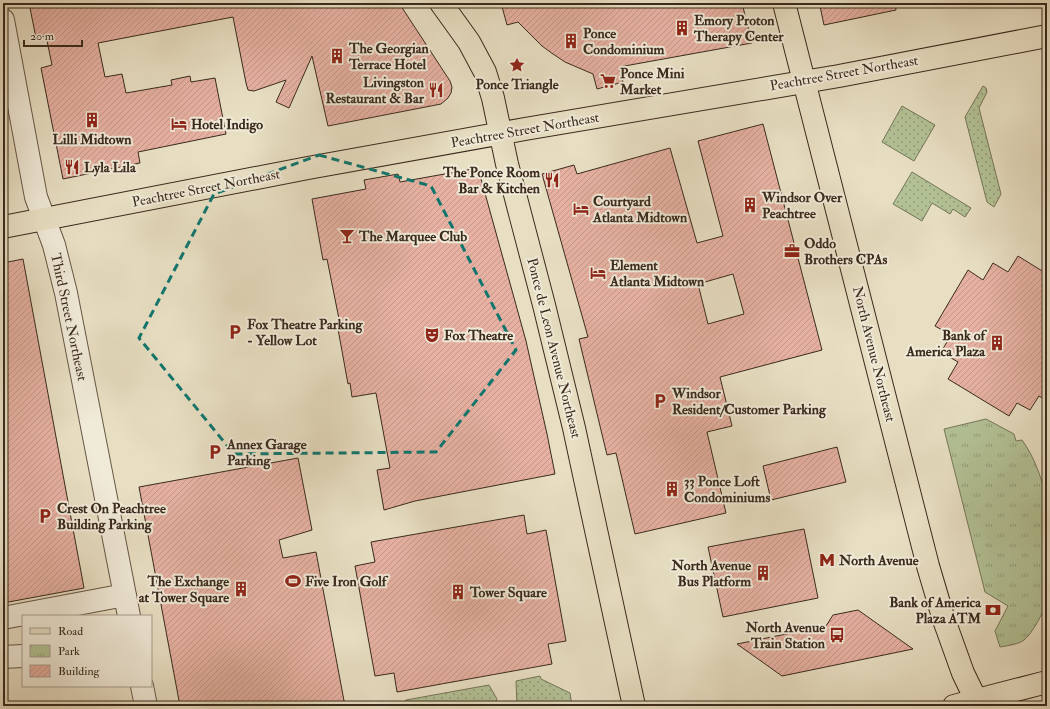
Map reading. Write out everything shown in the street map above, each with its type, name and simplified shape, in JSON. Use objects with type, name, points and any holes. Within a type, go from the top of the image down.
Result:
[{"type":"main road","name":"Ponce de Leon Avenue Northeast","points":[[441,3],[469,42],[485,72],[493,98],[507,164],[574,428],[634,706]]},
{"type":"main road","name":"North Avenue Northeast","points":[[784,3],[928,566],[958,660],[978,703]]},
{"type":"main road","name":"Peachtree Street Northeast","points":[[3,227],[501,133],[839,76],[1047,36]]},
{"type":"main road","points":[[954,706],[978,703],[1047,682]]},
{"type":"street","name":"Third Street Northeast","points":[[3,20],[36,197],[54,245],[66,293],[129,615]]},
{"type":"street","points":[[3,618],[125,595]]},
{"type":"street","points":[[3,657],[22,656]]},
{"type":"street","points":[[142,687],[146,706]]},
{"type":"highlighted area","points":[[319,155],[431,186],[516,350],[436,452],[234,454],[139,338],[214,194]]},
{"type":"green space","points":[[983,86],[986,88],[987,92],[979,108],[1001,194],[994,207],[987,202],[965,117]]},
{"type":"green space","points":[[902,106],[935,125],[914,161],[882,142]]},
{"type":"green space","points":[[912,172],[971,208],[965,217],[953,209],[950,214],[932,203],[922,221],[893,204]]},
{"type":"green space","points":[[986,419],[1014,434],[1016,441],[1022,440],[1031,454],[1038,470],[1047,503],[1047,601],[1038,622],[1024,640],[1013,645],[1000,647],[995,631],[1008,606],[985,592],[944,429]]},
{"type":"green space","points":[[540,676],[541,679],[570,693],[572,706],[517,706],[516,681]]},
{"type":"green space","points":[[489,685],[497,699],[494,706],[400,706],[406,700]]},
{"type":"building","points":[[29,3],[399,3],[450,81],[452,87],[451,93],[441,104],[328,126],[312,56],[289,108],[276,102],[286,80],[254,91],[248,90],[233,17],[98,43],[105,77],[122,74],[126,93],[172,85],[171,80],[190,76],[191,82],[215,78],[226,134],[138,152],[140,163],[63,179],[41,68],[52,65],[46,36],[36,38]]},
{"type":"building","points":[[501,3],[742,3],[752,43],[619,67],[623,82],[597,89],[593,74],[565,62],[553,54],[542,46],[518,22],[507,25]]},
{"type":"building","points":[[835,3],[895,3],[896,10],[824,25],[820,6]]},
{"type":"building","points":[[763,124],[822,350],[720,377],[732,426],[707,432],[726,513],[635,534],[616,453],[607,455],[579,339],[588,337],[542,174],[574,165],[577,174],[670,148],[697,243],[723,236],[698,141]],"holes":[[[733,274],[744,314],[708,324],[698,284]]]},
{"type":"building","name":"Fox Theatre","points":[[478,168],[526,341],[555,474],[415,501],[384,510],[377,470],[390,468],[376,393],[352,397],[350,383],[348,384],[338,329],[341,329],[327,259],[323,260],[312,199],[366,189],[364,180],[398,174],[400,182]]},
{"type":"building","name":"Bank of America Plaza","points":[[1018,256],[1047,274],[1047,401],[1039,396],[1030,410],[1017,403],[1009,416],[948,379],[958,362],[941,352],[951,335],[935,326],[968,270],[983,280],[993,263],[1008,272]]},
{"type":"building","name":"Crest On Peachtree Building Parking","points":[[23,259],[84,588],[3,603],[3,263]]},
{"type":"building","points":[[837,447],[846,482],[771,500],[763,466]]},
{"type":"building","name":"The Exchange at Tower Square","points":[[298,458],[312,530],[279,540],[283,558],[316,552],[345,706],[180,706],[139,487]]},
{"type":"building","name":"Tower Square","points":[[524,515],[527,534],[546,530],[566,641],[548,644],[552,664],[397,692],[394,673],[375,676],[355,566],[375,562],[371,542]]},
{"type":"building","name":"North Avenue Bus Platform","points":[[804,529],[818,598],[723,617],[708,547]]},
{"type":"building","name":"North Avenue Train Station","points":[[858,610],[913,649],[782,676],[737,644],[826,626],[833,615]]},
{"type":"place","name":"Emory Proton Therapy Center","points":[[682,28]]},
{"type":"place","name":"Ponce Condominium","points":[[571,41]]},
{"type":"place","name":"The Georgian Terrace Hotel","points":[[337,56]]},
{"type":"place","name":"Ponce Triangle","points":[[517,65]]},
{"type":"place","name":"Ponce Mini Market","points":[[608,81]]},
{"type":"place","name":"Livingston Restaurant & Bar","points":[[436,90]]},
{"type":"place","name":"Lilli Midtown","points":[[92,120]]},
{"type":"place","name":"Hotel Indigo","points":[[179,124]]},
{"type":"place","name":"Lyla Lila","points":[[72,167]]},
{"type":"place","name":"The Ponce Room Bar & Kitchen","points":[[552,180]]},
{"type":"place","name":"Windsor Over Peachtree","points":[[750,205]]},
{"type":"place","name":"Courtyard Atlanta Midtown","points":[[581,209]]},
{"type":"place","name":"The Marquee Club","points":[[347,236]]},
{"type":"place","name":"Oddo Brothers CPAs","points":[[792,251]]},
{"type":"place","name":"Element Atlanta Midtown","points":[[598,273]]},
{"type":"place","name":"Fox Theatre Parking - Yellow Lot","points":[[235,332]]},
{"type":"place","name":"Fox Theatre","points":[[432,335]]},
{"type":"place","name":"Bank of America Plaza","points":[[997,343]]},
{"type":"place","name":"Windsor Resident/Customer Parking","points":[[660,401]]},
{"type":"place","name":"Annex Garage Parking","points":[[215,452]]},
{"type":"place","name":"33 Ponce Loft Condominiums","points":[[672,489]]},
{"type":"place","name":"Crest On Peachtree Building Parking","points":[[45,516]]},
{"type":"place","name":"North Avenue","points":[[827,560]]},
{"type":"place","name":"North Avenue Bus Platform","points":[[763,573]]},
{"type":"place","name":"Five Iron Golf","points":[[293,581]]},
{"type":"place","name":"The Exchange at Tower Square","points":[[241,589]]},
{"type":"place","name":"Tower Square","points":[[458,592]]},
{"type":"place","name":"Bank of America Plaza ATM","points":[[993,610]]},
{"type":"place","name":"North Avenue Train Station","points":[[837,635]]}]
